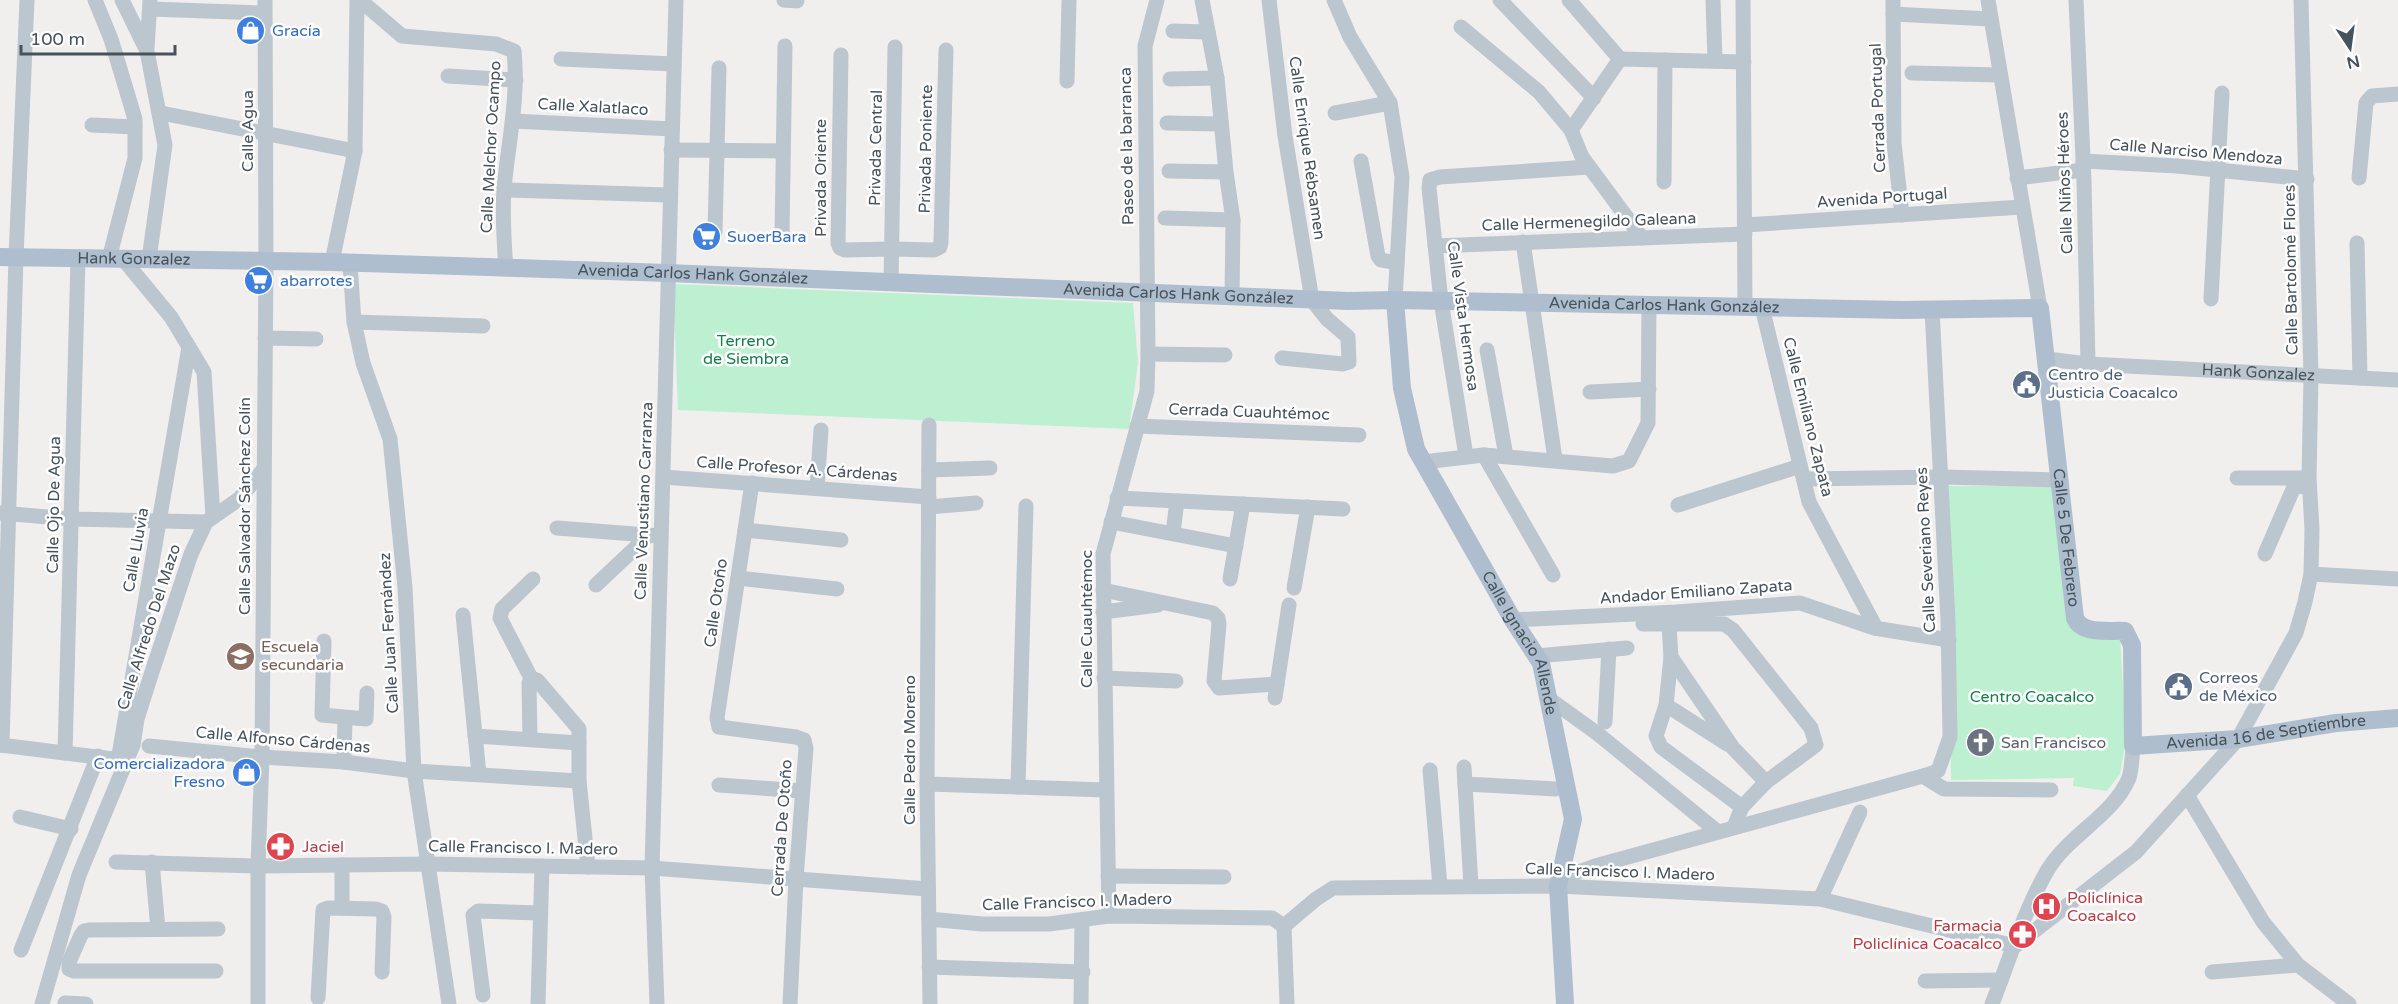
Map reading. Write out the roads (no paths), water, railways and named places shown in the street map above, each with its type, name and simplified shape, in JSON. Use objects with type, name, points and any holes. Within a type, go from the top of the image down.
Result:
[{"type":"main road","name":"Hank Gonzalez","points":[[8,257],[266,261]]},
{"type":"main road","name":"Avenida Carlos Hank González","points":[[266,261],[668,273],[1312,300],[1648,306],[2040,308]]},
{"type":"main road","name":"Calle Ignacio Allende","points":[[1395,300],[1402,388],[1416,449],[1513,620],[1541,663],[1573,819],[1558,883],[1565,1004]]},
{"type":"main road","points":[[2040,308],[2047,359]]},
{"type":"main road","name":"Calle 5 De Febrero","points":[[2047,359],[2074,618],[2078,626],[2084,629],[2125,631],[2132,645],[2133,746]]},
{"type":"main road","name":"Avenida 16 de Septiembre","points":[[2133,746],[2238,739],[2336,723],[2398,718]]},
{"type":"street","points":[[21,950],[71,829],[98,756],[1,745],[8,257],[27,0]]},
{"type":"street","points":[[96,0],[111,39],[135,119],[135,158],[116,259],[171,316],[204,372],[210,520]]},
{"type":"street","points":[[122,0],[147,51],[161,113],[165,145],[149,259]]},
{"type":"street","name":"Calle Melchor Ocampo","points":[[359,0],[402,36],[496,44],[514,51],[516,80],[504,190],[503,230],[506,268]]},
{"type":"street","name":"Calle Juan Fernández","points":[[359,0],[355,151],[341,263],[363,363],[390,439],[405,587],[414,771],[449,1004]]},
{"type":"street","name":"Calle Venustiano Carranza","points":[[657,1004],[652,868],[655,535],[663,477],[676,0]]},
{"type":"street","points":[[1067,81],[1069,0]]},
{"type":"street","name":"Paseo de la barranca","points":[[1148,293],[1144,46],[1157,0]]},
{"type":"street","points":[[1202,0],[1217,78],[1233,220],[1232,297]]},
{"type":"street","name":"Calle Enrique Rébsamen","points":[[1269,0],[1285,136],[1312,300]]},
{"type":"street","points":[[1334,0],[1350,37],[1390,103],[1402,177],[1395,300]]},
{"type":"street","points":[[1500,0],[1594,98]]},
{"type":"street","points":[[1569,0],[1620,59],[1744,62]]},
{"type":"street","points":[[1713,0],[1715,61]]},
{"type":"street","name":"Calle Emiliano Zapata","points":[[1743,0],[1745,230],[1754,307],[1809,502],[1876,628]]},
{"type":"street","points":[[1988,0],[2040,308]]},
{"type":"street","name":"Calle Niños Héroes","points":[[2076,0],[2088,364]]},
{"type":"street","name":"Calle Bartolomé Flores","points":[[2238,739],[2296,633],[2311,574],[2312,529],[2309,482],[2311,375],[2301,0]]},
{"type":"street","points":[[147,51],[150,5],[265,6]]},
{"type":"street","name":"Calle Agua","points":[[265,6],[266,261]]},
{"type":"street","points":[[1893,7],[1990,19]]},
{"type":"street","name":"Cerrada Portugal","points":[[1893,7],[1894,143],[1902,215]]},
{"type":"street","points":[[1461,27],[1539,92],[1571,130],[1582,157],[1642,238]]},
{"type":"street","points":[[1173,32],[1208,32]]},
{"type":"street","points":[[782,234],[785,46]]},
{"type":"street","name":"Privada Central","points":[[891,282],[895,47]]},
{"type":"street","name":"Privada Poniente","points":[[892,249],[934,250],[940,247],[946,51]]},
{"type":"street","name":"Privada Oriente","points":[[841,55],[838,243],[840,248],[845,250],[892,249]]},
{"type":"street","points":[[561,59],[674,64]]},
{"type":"street","points":[[1571,130],[1620,59]]},
{"type":"street","points":[[1664,183],[1665,60]]},
{"type":"street","points":[[715,232],[719,68]]},
{"type":"street","points":[[1912,73],[2000,75]]},
{"type":"street","points":[[448,76],[516,80]]},
{"type":"street","points":[[1170,79],[1217,78]]},
{"type":"street","points":[[2211,299],[2222,93]]},
{"type":"street","points":[[2359,178],[2366,103],[2372,96],[2398,94]]},
{"type":"street","points":[[1335,113],[1390,103]]},
{"type":"street","points":[[161,113],[355,151]]},
{"type":"street","name":"Calle Xalatlaco","points":[[513,121],[672,129]]},
{"type":"street","points":[[1167,123],[1221,124]]},
{"type":"street","points":[[92,125],[135,127]]},
{"type":"street","points":[[671,150],[783,152]]},
{"type":"street","points":[[1361,161],[1378,256],[1381,260],[1397,263]]},
{"type":"street","name":"Calle Narciso Mendoza","points":[[2017,178],[2083,166],[2177,166],[2307,179]]},
{"type":"street","name":"Calle Vista Hermosa","points":[[1466,456],[1442,301],[1430,180],[1440,177],[1590,167]]},
{"type":"street","points":[[1169,171],[1226,172]]},
{"type":"street","points":[[504,190],[669,195]]},
{"type":"street","name":"Avenida Portugal","points":[[1745,230],[1902,215],[2022,207]]},
{"type":"street","points":[[1165,218],[1233,220]]},
{"type":"street","name":"Calle Hermenegildo Galeana","points":[[1435,246],[1642,238],[1745,230]]},
{"type":"street","points":[[1523,242],[1530,303],[1555,459]]},
{"type":"street","points":[[2357,243],[2360,378]]},
{"type":"street","name":"Calle Ojo De Agua","points":[[65,753],[78,258]]},
{"type":"street","name":"Calle Salvador Sánchez Colín","points":[[258,1004],[266,261]]},
{"type":"street","name":"Calle Cuauhtémoc","points":[[1109,916],[1103,554],[1116,498],[1147,391],[1148,293]]},
{"type":"street","points":[[1282,358],[1343,364],[1349,362],[1348,337],[1327,319],[1312,300]]},
{"type":"street","points":[[1423,462],[1484,455],[1555,459],[1613,466],[1629,460],[1648,423],[1648,306]]},
{"type":"street","name":"Calle Severiano Reyes","points":[[1558,883],[1594,866],[1938,771],[1950,737],[1949,640],[1932,309]]},
{"type":"street","points":[[354,322],[483,326]]},
{"type":"street","points":[[265,338],[316,339]]},
{"type":"street","name":"Calle Lluvia","points":[[98,756],[117,758],[189,347]]},
{"type":"street","points":[[1487,350],[1506,456]]},
{"type":"street","points":[[1148,354],[1225,355]]},
{"type":"street","name":"Hank Gonzalez","points":[[2047,359],[2088,364],[2398,380]]},
{"type":"street","points":[[1590,392],[1648,388]]},
{"type":"street","name":"Calle Pedro Moreno","points":[[929,425],[927,784],[930,1004]]},
{"type":"street","name":"Cerrada Cuauhtémoc","points":[[1137,426],[1359,435]]},
{"type":"street","points":[[817,488],[821,430]]},
{"type":"street","points":[[1484,455],[1553,575]]},
{"type":"street","points":[[929,470],[990,468]]},
{"type":"street","points":[[4,513],[72,519],[210,520],[239,500],[263,470]]},
{"type":"street","points":[[1678,505],[1802,472],[2059,480]]},
{"type":"street","name":"Calle Profesor A. Cárdenas","points":[[663,477],[817,488],[929,502],[976,504]]},
{"type":"street","points":[[2237,478],[2309,482]]},
{"type":"street","points":[[2265,554],[2294,487],[2309,482]]},
{"type":"street","name":"Calle Otoño","points":[[719,727],[717,718],[752,483]]},
{"type":"street","points":[[1116,498],[1343,509]]},
{"type":"street","points":[[1173,533],[1177,501]]},
{"type":"street","points":[[1230,579],[1244,504]]},
{"type":"street","points":[[1018,787],[1026,506]]},
{"type":"street","points":[[1294,588],[1308,507]]},
{"type":"street","name":"Calle Alfredo Del Mazo","points":[[42,1004],[79,875],[133,745],[137,719],[191,554],[210,520]]},
{"type":"street","points":[[1111,522],[1236,546]]},
{"type":"street","points":[[557,528],[655,535]]},
{"type":"street","points":[[745,530],[841,540]]},
{"type":"street","points":[[596,585],[655,535]]},
{"type":"street","points":[[2311,574],[2398,579]]},
{"type":"street","points":[[738,578],[837,589]]},
{"type":"street","points":[[533,579],[502,609],[500,618],[531,678],[537,680],[579,729],[579,781],[588,867]]},
{"type":"street","points":[[1103,590],[1213,613],[1218,618],[1214,681],[1219,688],[1276,691],[1289,605]]},
{"type":"street","points":[[1103,612],[1141,609],[1164,603]]},
{"type":"street","name":"Andador Emiliano Zapata","points":[[1513,620],[1800,603],[1876,628],[1949,640]]},
{"type":"street","points":[[463,615],[479,774]]},
{"type":"street","points":[[1643,624],[1724,624],[1733,630],[1811,728],[1816,745],[1766,782],[1742,807],[1734,827]]},
{"type":"street","points":[[1669,625],[1671,657],[1666,705],[1656,736],[1661,747],[1742,807]]},
{"type":"street","points":[[324,641],[322,715],[366,719],[367,693]]},
{"type":"street","points":[[1536,656],[1627,648]]},
{"type":"street","points":[[1605,722],[1609,649]]},
{"type":"street","points":[[1671,657],[1733,748],[1766,782]]},
{"type":"street","points":[[530,739],[529,683],[531,678]]},
{"type":"street","points":[[1104,678],[1176,681]]},
{"type":"street","points":[[1548,698],[1598,734],[1718,832]]},
{"type":"street","points":[[1666,705],[1733,748]]},
{"type":"street","points":[[344,762],[345,718]]},
{"type":"street","name":"Cerrada De Otoño","points":[[719,727],[796,737],[804,741],[806,747],[790,1004]]},
{"type":"street","points":[[476,736],[579,743]]},
{"type":"street","points":[[2015,946],[2136,852],[2238,739]]},
{"type":"street","name":"Calle Alfonso Cárdenas","points":[[149,746],[344,762],[414,771],[579,781]]},
{"type":"street","points":[[1992,1004],[2034,898],[2048,870],[2073,840],[2123,790],[2130,775],[2133,746]]},
{"type":"street","points":[[1464,767],[1471,886]]},
{"type":"street","points":[[1430,770],[1440,886]]},
{"type":"street","points":[[1923,776],[1944,789],[2051,790]]},
{"type":"street","points":[[1465,783],[1556,789]]},
{"type":"street","points":[[719,784],[802,791]]},
{"type":"street","points":[[927,784],[1106,790]]},
{"type":"street","points":[[2187,795],[2263,922],[2298,965],[2349,1004]]},
{"type":"street","points":[[1820,899],[1860,812]]},
{"type":"street","points":[[20,817],[71,829]]},
{"type":"street","name":"Calle Francisco I. Madero","points":[[116,862],[258,866],[428,864],[652,868],[928,889]]},
{"type":"street","points":[[152,862],[159,929]]},
{"type":"street","points":[[342,865],[342,908]]},
{"type":"street","points":[[538,1004],[542,866]]},
{"type":"street","points":[[1108,876],[1224,877]]},
{"type":"street","name":"Calle Francisco I. Madero","points":[[929,919],[982,924],[1049,924],[1109,916],[1272,918],[1284,926],[1333,888],[1558,883],[1820,899],[2015,946]]},
{"type":"street","points":[[318,998],[323,910],[342,908],[382,911],[384,917],[382,972]]},
{"type":"street","points":[[483,995],[473,915],[478,910],[540,913]]},
{"type":"street","points":[[1081,1004],[1082,920]]},
{"type":"street","points":[[1284,926],[1287,1004]]},
{"type":"street","points":[[216,971],[74,971],[69,969],[69,963],[84,931],[218,929]]},
{"type":"street","points":[[2212,972],[2298,965]]},
{"type":"street","points":[[929,967],[1083,972]]},
{"type":"street","points":[[1925,981],[2001,980]]},
{"type":"street","points":[[65,1003],[86,1004]]},
{"type":"place","name":"Gracía","points":[[251,31]]},
{"type":"place","name":"SuoerBara","points":[[706,237]]},
{"type":"place","name":"abarrotes","points":[[259,281]]},
{"type":"place","name":"Centro de Justicia Coacalco","points":[[2027,384]]},
{"type":"place","name":"Escuela secundaria","points":[[240,656]]},
{"type":"place","name":"Correos de México","points":[[2178,687]]},
{"type":"place","name":"San Francisco","points":[[1980,743]]},
{"type":"place","name":"Comercializadora Fresno","points":[[246,773]]},
{"type":"place","name":"Jaciel","points":[[281,847]]},
{"type":"place","name":"Policlínica Coacalco","points":[[2046,907]]},
{"type":"place","name":"Farmacia Policlínica Coacalco","points":[[2023,935]]},
{"type":"park label","name":"Terreno de Siembra","points":[[746,350]]},
{"type":"park label","name":"Centro Coacalco","points":[[2032,697]]}]
